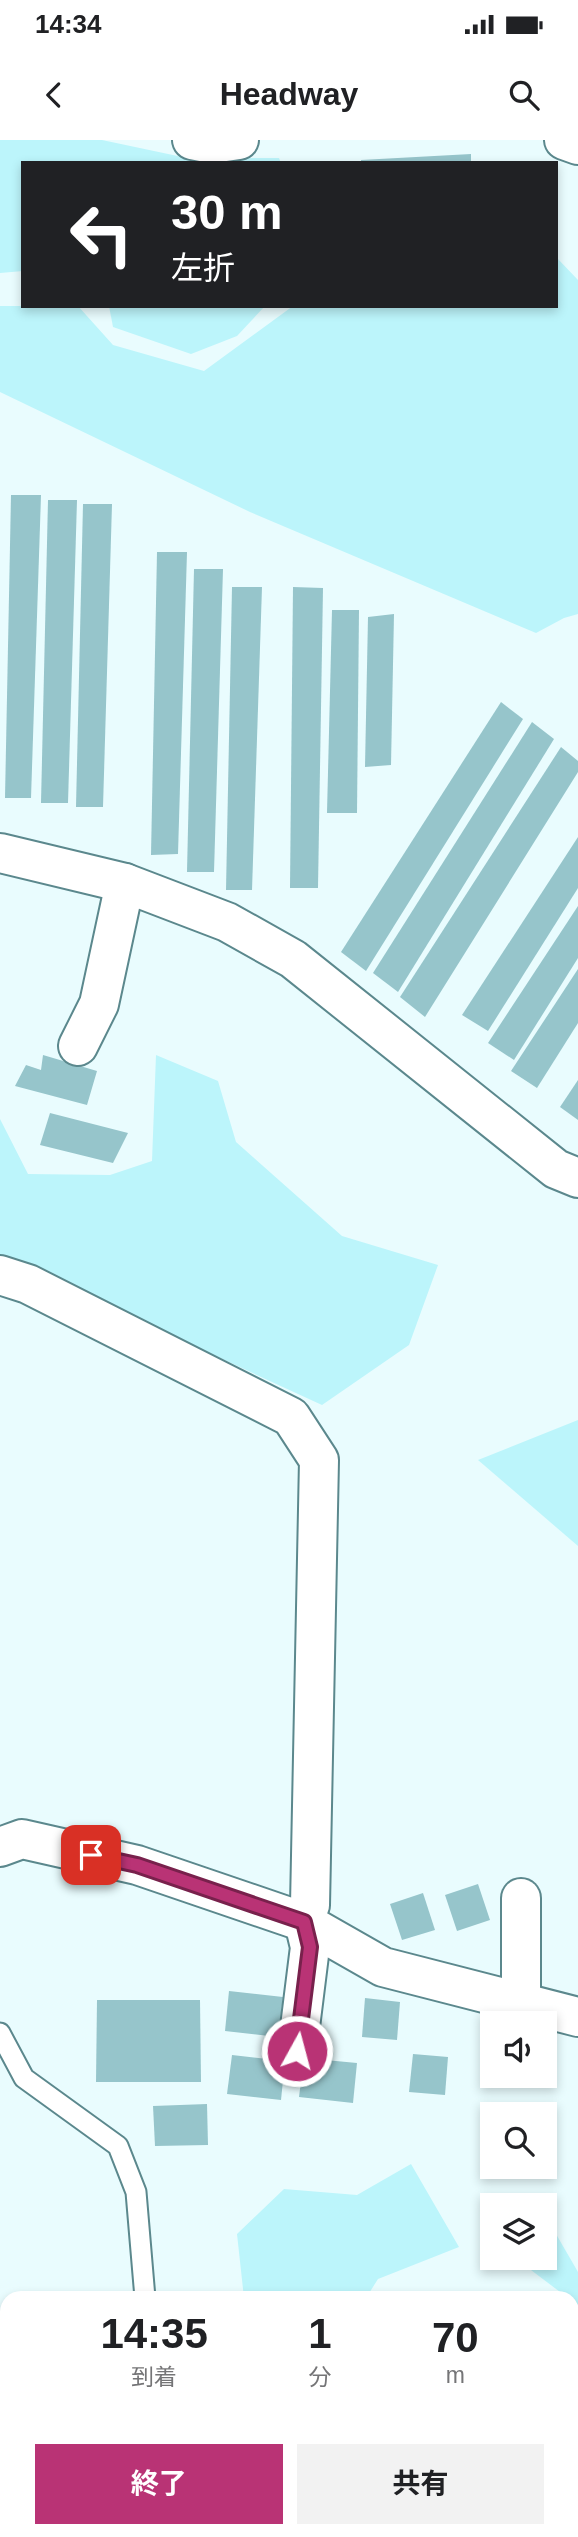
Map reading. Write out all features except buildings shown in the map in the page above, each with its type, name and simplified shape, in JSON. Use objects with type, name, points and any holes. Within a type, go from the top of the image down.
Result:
[{"type":"street","points":[[192,140],[212,144],[239,140]]},
{"type":"street","points":[[564,140],[578,145]]},
{"type":"street","points":[[0,853],[125,883],[227,922],[293,959],[556,1169],[578,1178]]},
{"type":"street","points":[[78,1046],[99,1004],[125,883]]},
{"type":"street","points":[[0,1275],[28,1284],[291,1418],[319,1460],[310,1905],[304,1922],[310,1947],[297,2051]]},
{"type":"street","points":[[0,1847],[22,1839],[137,1865],[304,1922],[383,1967],[578,2017]]},
{"type":"street","points":[[521,1898],[521,2002]]},
{"type":"lane","points":[[0,2033],[24,2078],[118,2146],[136,2193],[144,2291]]},
{"type":"shaded area","points":[[0,140],[102,140],[187,158],[279,158],[280,161],[21,161],[21,271],[0,273]]},
{"type":"shaded area","points":[[558,259],[578,280],[578,614],[564,618],[536,633],[250,512],[0,392],[0,306],[80,308],[113,345],[204,371],[290,308],[558,308]]},
{"type":"shaded area","points":[[109,308],[263,308],[237,336],[191,354],[113,327]]},
{"type":"shaded area","points":[[156,1055],[218,1081],[236,1142],[342,1236],[438,1265],[409,1345],[322,1405],[38,1274],[0,1264],[0,1119],[28,1174],[110,1175],[152,1161]]},
{"type":"shaded area","points":[[578,1420],[578,1546],[478,1460]]},
{"type":"shaded area","points":[[411,2164],[459,2247],[378,2279],[370,2291],[243,2291],[237,2234],[284,2189],[357,2195]]},
{"type":"shaded area","points":[[557,2236],[578,2272],[578,2291],[559,2291],[531,2270],[557,2270]]},
{"type":"route","points":[[91,1855],[137,1865],[304,1922],[310,1947],[297,2051]]}]
